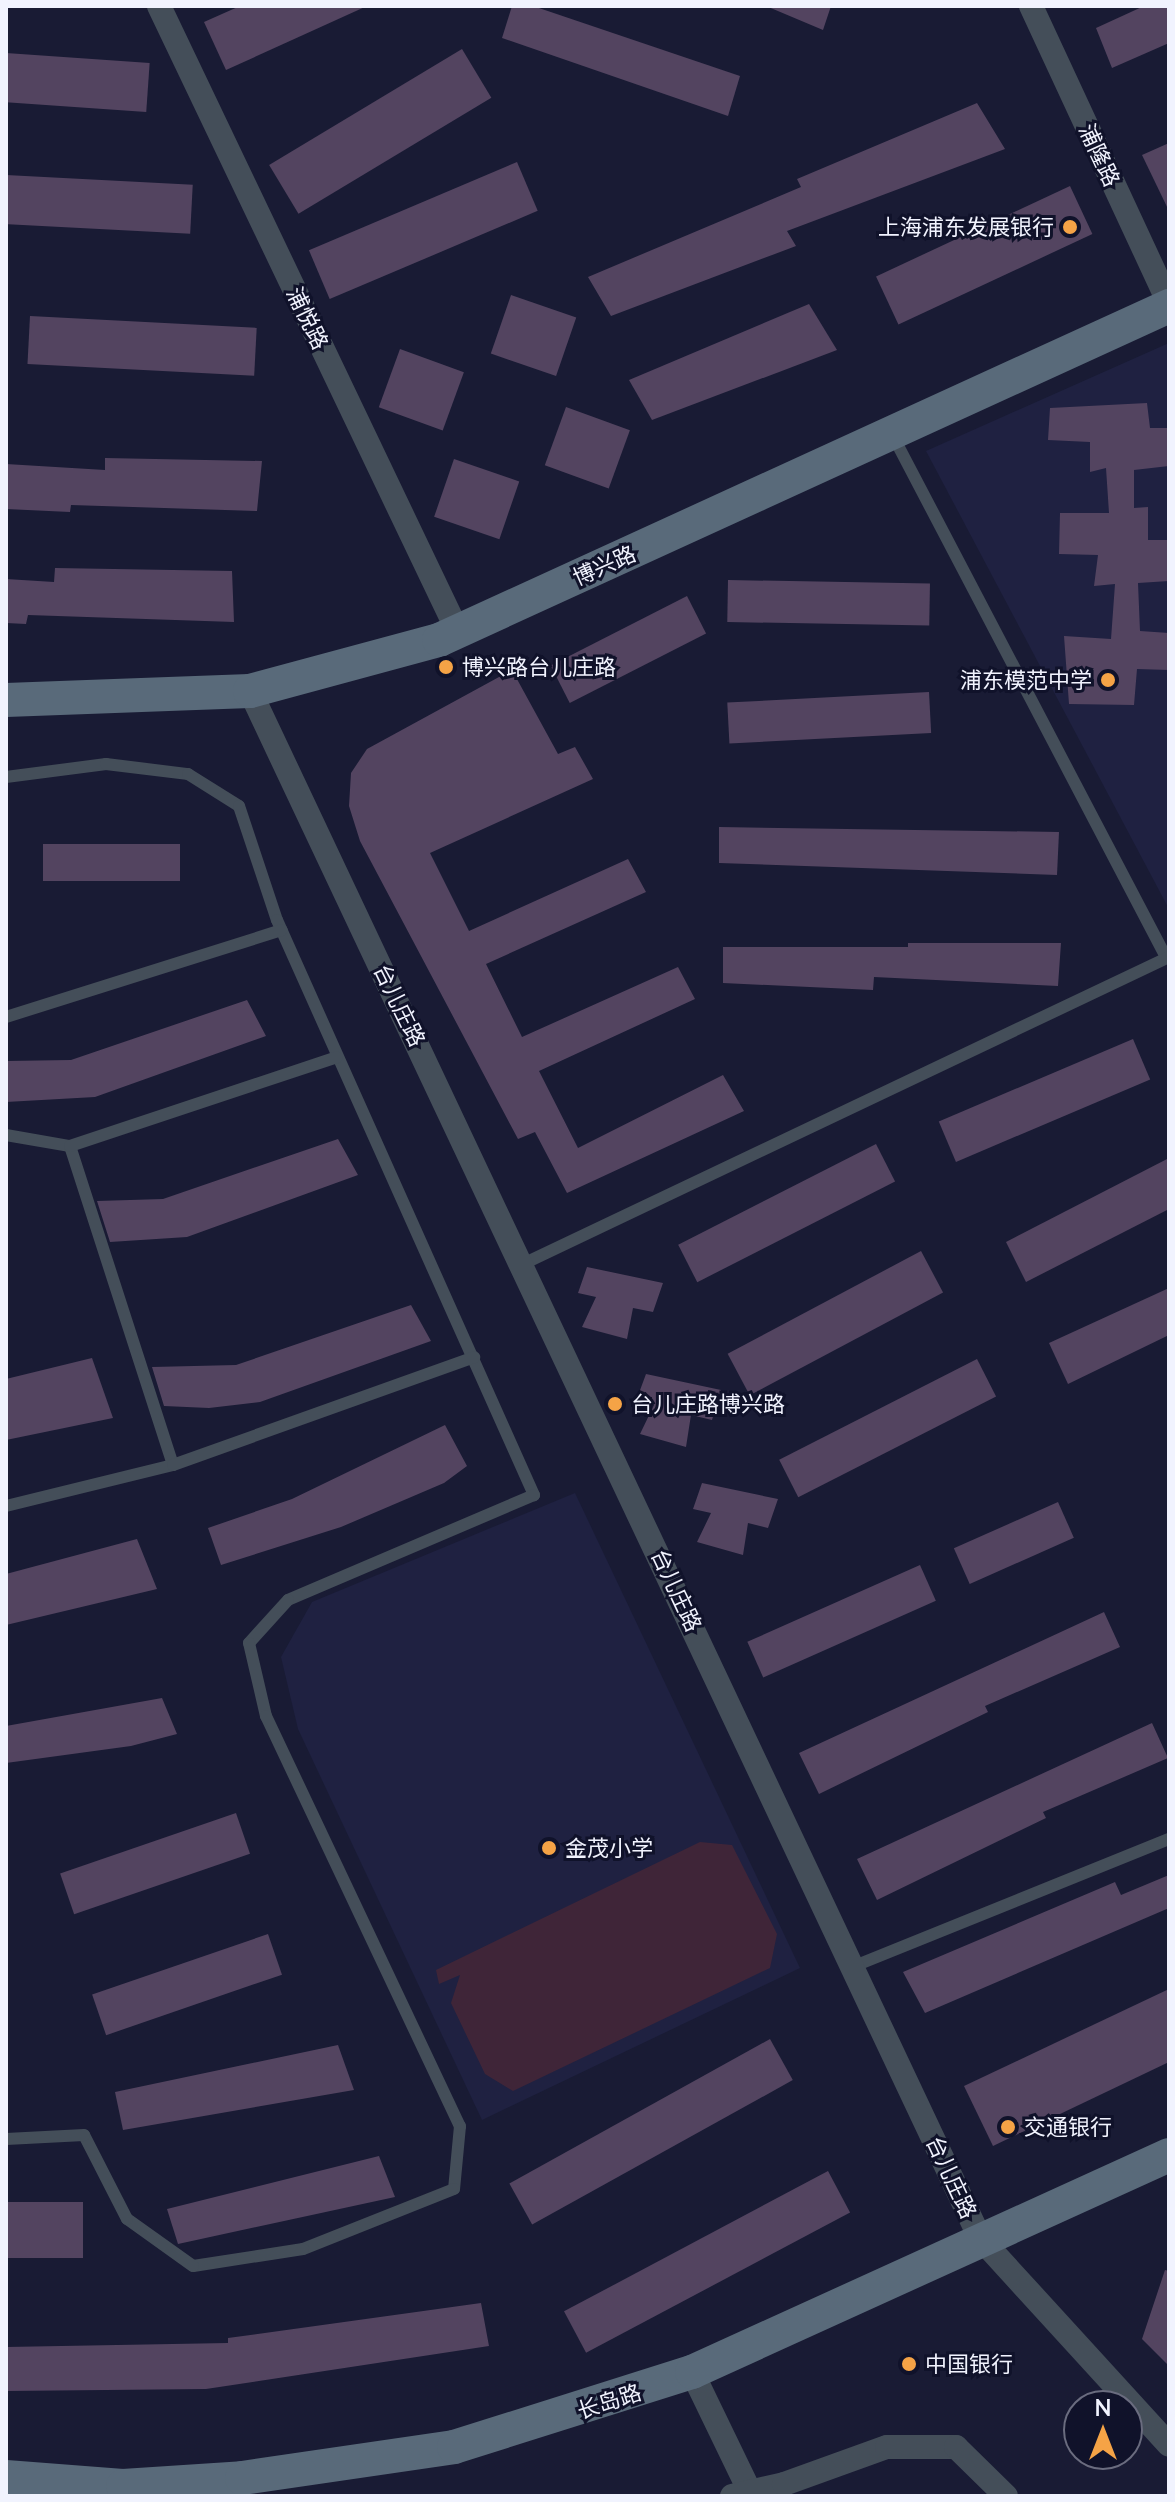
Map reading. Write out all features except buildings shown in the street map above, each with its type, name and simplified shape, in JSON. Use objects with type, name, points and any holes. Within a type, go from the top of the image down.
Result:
[{"type":"street","name":"浦悦路","points":[[159,6],[457,630]]},
{"type":"street","name":"浦隆路","points":[[1031,6],[1169,305]]},
{"type":"street","name":"博兴路","points":[[6,700],[250,691],[457,630],[893,436],[1169,305]]},
{"type":"street","name":"台儿庄路","points":[[250,691],[980,2238],[1169,2445]]},
{"type":"street","name":"长岛路","points":[[6,2477],[126,2491],[334,2468],[454,2447],[692,2372],[980,2238],[1169,2155]]},
{"type":"street","points":[[692,2372],[741,2494],[887,2447],[956,2447],[1006,2496]]},
{"type":"lane","points":[[523,1264],[1168,957],[893,436]]},
{"type":"lane","points":[[6,777],[106,764],[188,774],[239,806],[282,930],[534,1495],[288,1600],[249,1643],[266,1716],[460,2126],[454,2189],[303,2249],[193,2266],[127,2219],[84,2135],[6,2139]]},
{"type":"lane","points":[[6,1017],[282,930]]},
{"type":"lane","points":[[6,1135],[70,1146],[337,1057]]},
{"type":"lane","points":[[70,1146],[173,1465]]},
{"type":"lane","points":[[6,1506],[173,1465],[474,1357]]},
{"type":"lane","points":[[852,1967],[1169,1839]]},
{"type":"shaded area","name":"浦东模范中学","points":[[1169,343],[1169,909],[926,451]]},
{"type":"shaded area","name":"金茂小学","points":[[575,1493],[800,1968],[482,2120],[298,1729],[281,1657],[312,1602]]},
{"type":"shaded area","points":[[700,1842],[732,1845],[777,1934],[770,1968],[513,2091],[485,2074],[451,2003],[460,1975],[439,1984],[436,1970]]},
{"type":"place","name":"上海浦东发展银行","points":[[1070,227]]},
{"type":"place","name":"博兴路台儿庄路","points":[[446,667]]},
{"type":"place","name":"浦东模范中学","points":[[1108,680]]},
{"type":"place","name":"台儿庄路博兴路","points":[[615,1404]]},
{"type":"place","name":"金茂小学","points":[[549,1848]]},
{"type":"place","name":"交通银行","points":[[1008,2127]]},
{"type":"place","name":"中国银行","points":[[909,2364]]}]
